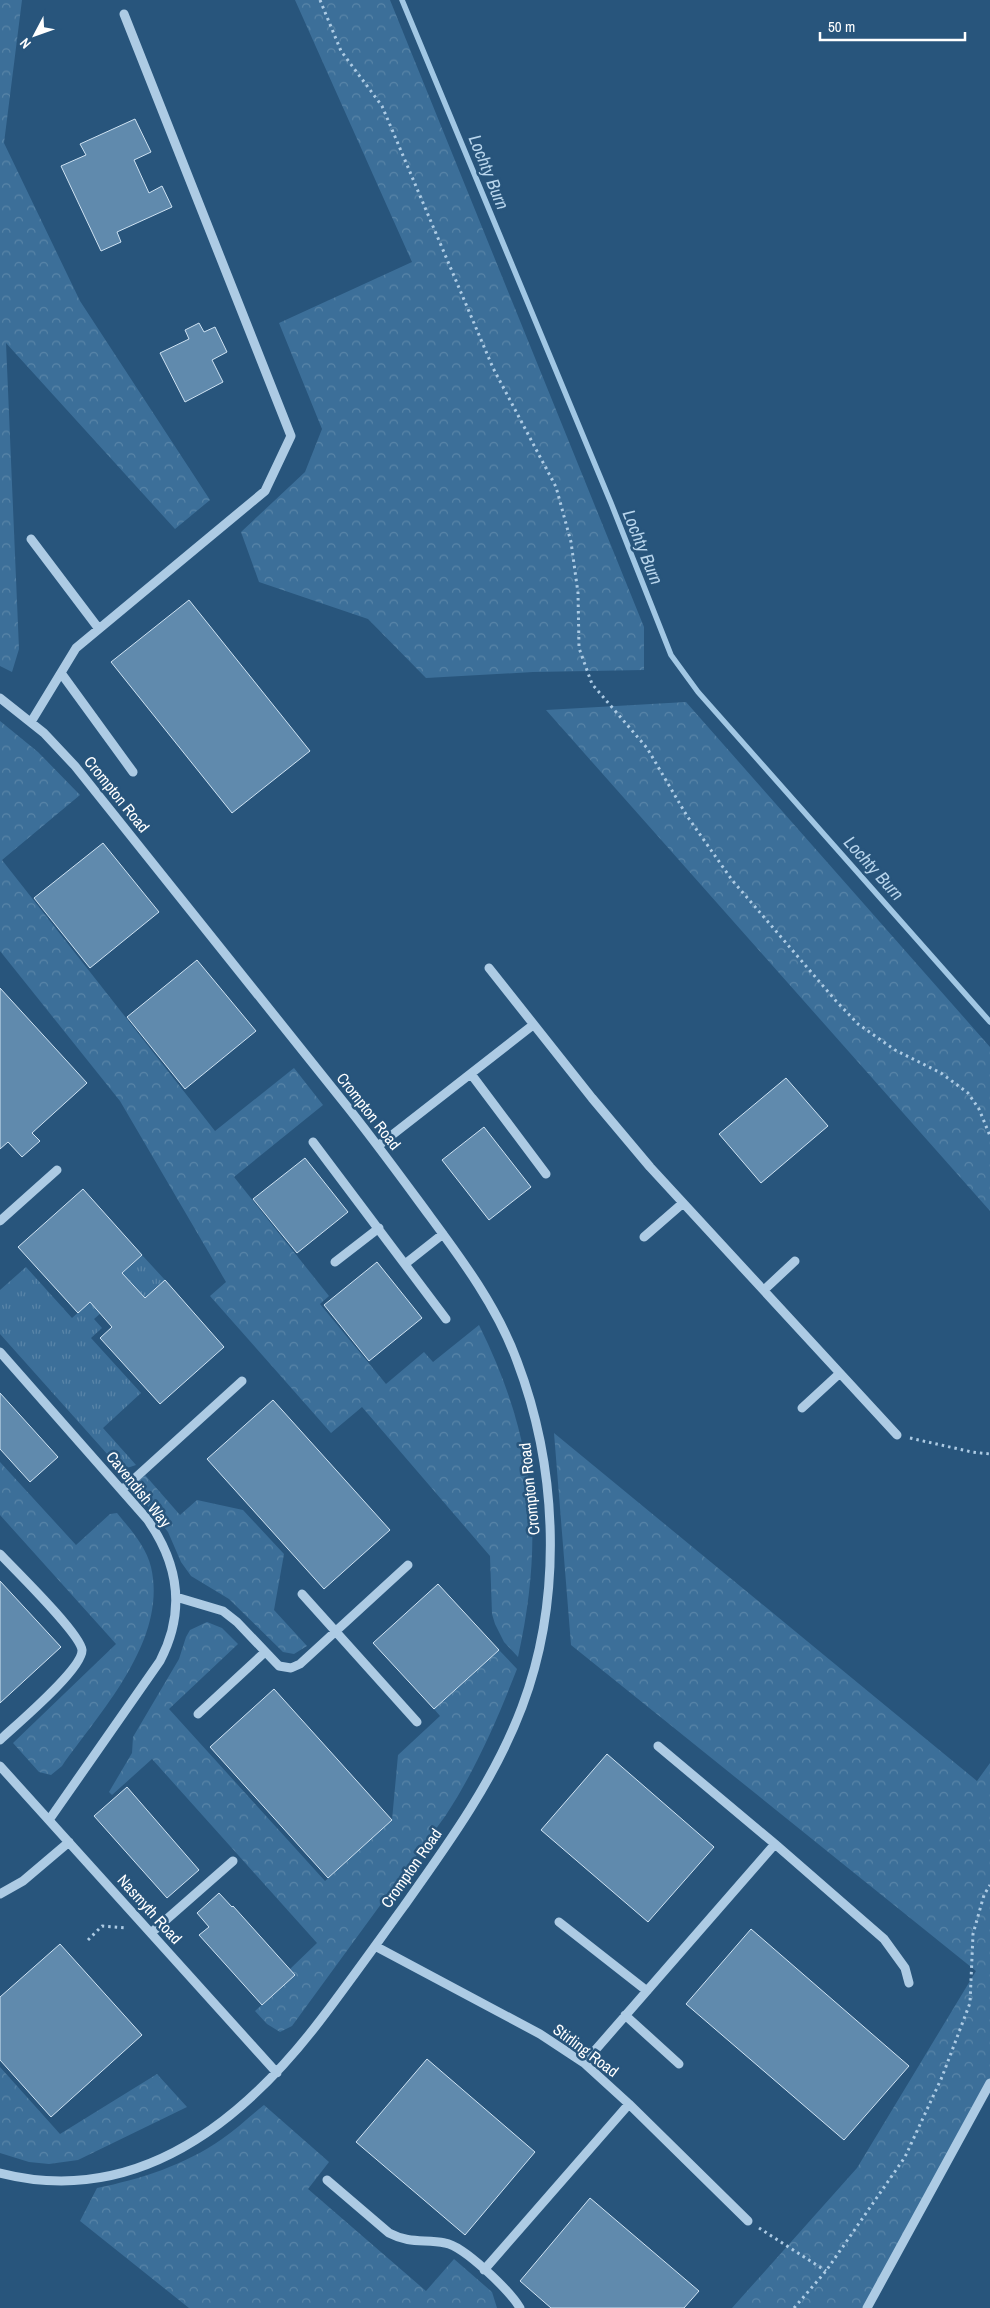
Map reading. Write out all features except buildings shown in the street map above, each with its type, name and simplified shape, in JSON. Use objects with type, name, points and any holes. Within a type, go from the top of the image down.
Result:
[{"type":"street","points":[[31,722],[76,648],[265,491],[291,436],[124,14]]},
{"type":"street","points":[[31,539],[99,628]]},
{"type":"street","points":[[61,673],[133,772]]},
{"type":"street","name":"Crompton Road","points":[[0,698],[31,722],[75,766],[378,1146],[473,1278],[497,1318],[516,1356],[530,1397],[546,1477],[550,1556],[547,1598],[532,1675],[513,1730],[477,1798],[448,1843],[304,2042],[277,2073],[225,2122],[197,2140],[157,2161],[110,2174],[75,2180],[34,2180],[0,2173]]},
{"type":"street","points":[[489,968],[603,1112],[682,1203],[897,1435]]},
{"type":"street","points":[[378,1146],[533,1025]]},
{"type":"street","points":[[471,1074],[546,1174]]},
{"type":"street","points":[[314,1142],[446,1319]]},
{"type":"street","points":[[0,1221],[57,1170]]},
{"type":"street","points":[[644,1237],[682,1203]]},
{"type":"street","points":[[336,1262],[378,1228]]},
{"type":"street","points":[[405,1264],[443,1234]]},
{"type":"street","points":[[764,1290],[794,1260]]},
{"type":"street","name":"Cavendish Way","points":[[0,1352],[147,1519],[166,1550],[172,1567],[176,1597],[171,1636],[160,1661],[49,1820]]},
{"type":"street","points":[[802,1408],[840,1373]]},
{"type":"street","points":[[122,1489],[242,1381]]},
{"type":"street","points":[[0,1554],[73,1633],[82,1651],[72,1672],[0,1740]]},
{"type":"street","points":[[176,1597],[223,1611],[279,1666],[291,1668],[300,1664],[408,1564]]},
{"type":"street","points":[[302,1594],[417,1722]]},
{"type":"street","points":[[198,1714],[265,1652]]},
{"type":"street","points":[[658,1746],[884,1939],[905,1968],[909,1983]]},
{"type":"street","name":"Nasmyth Road","points":[[0,1766],[277,2073]]},
{"type":"street","points":[[0,1894],[23,1881],[69,1842]]},
{"type":"street","points":[[584,2063],[775,1844]]},
{"type":"street","points":[[150,1931],[233,1861]]},
{"type":"street","points":[[559,1922],[647,1991]]},
{"type":"street","name":"Stirling Road","points":[[375,1946],[540,2034],[584,2063],[629,2104],[748,2221]]},
{"type":"street","points":[[626,2015],[679,2064]]},
{"type":"street","points":[[867,2308],[990,2082]]},
{"type":"street","points":[[484,2270],[629,2104]]},
{"type":"street","points":[[327,2180],[389,2233],[407,2241],[440,2242],[454,2245],[508,2292],[520,2308]]},
{"type":"path","points":[[320,0],[341,51],[382,106],[493,368],[556,487],[571,542],[577,584],[578,648],[592,684],[647,748],[687,816],[732,880],[836,1000],[858,1024],[895,1050],[940,1073],[968,1093],[979,1109],[990,1136]]},
{"type":"path","points":[[897,1435],[972,1452],[990,1454]]},
{"type":"path","points":[[794,2308],[826,2271],[905,2157],[942,2077],[970,2003],[973,1934],[984,1895],[990,1884]]},
{"type":"path","points":[[88,1940],[102,1926],[150,1931]]},
{"type":"path","points":[[748,2221],[826,2271]]},
{"type":"green space","points":[[0,0],[22,0],[4,143],[80,301],[210,500],[175,529],[6,343],[19,649],[12,672],[0,666]]},
{"type":"green space","points":[[295,0],[390,0],[644,627],[644,670],[533,672],[426,678],[368,619],[259,582],[241,532],[305,472],[322,429],[279,323],[412,262]]},
{"type":"green space","points":[[686,702],[990,1047],[990,1211],[546,710]]},
{"type":"green space","points":[[0,721],[38,752],[80,795],[2,860],[215,1131],[294,1068],[323,1105],[234,1177],[329,1296],[320,1304],[386,1384],[424,1352],[433,1362],[479,1325],[513,1407],[530,1488],[532,1528],[531,1570],[518,1657],[504,1642],[492,1614],[490,1556],[362,1407],[331,1433],[210,1296],[226,1282],[120,1101],[0,951]]},
{"type":"green space","points":[[142,1255],[165,1280],[145,1298],[133,1285],[94,1319],[102,1328],[91,1338],[141,1393],[103,1428],[136,1465],[124,1469],[117,1465],[0,1334],[0,1290],[26,1267],[72,1318]]},
{"type":"green space","points":[[554,1433],[977,1781],[990,1763],[990,2083],[867,2308],[732,2308],[857,2168],[976,1971],[571,1645]]},
{"type":"green space","points":[[0,1462],[76,1545],[110,1514],[117,1513],[141,1545],[151,1567],[154,1594],[150,1621],[141,1648],[112,1698],[62,1766],[51,1775],[39,1772],[13,1743],[116,1644],[0,1515]]},
{"type":"green space","points":[[145,1475],[180,1515],[197,1500],[243,1510],[284,1554],[274,1610],[307,1646],[294,1654],[283,1652],[229,1599],[191,1576],[181,1562],[168,1532],[136,1491],[135,1484]]},
{"type":"green space","points":[[207,1622],[222,1628],[238,1644],[169,1709],[325,1881],[392,1820],[398,1755],[440,1716],[434,1709],[499,1650],[517,1669],[485,1744],[467,1780],[446,1815],[292,2026],[280,2032],[267,2024],[255,2011],[295,1975],[290,1969],[317,1943],[152,1759],[112,1795],[109,1792],[132,1753],[133,1737],[179,1659],[190,1630]]},
{"type":"green space","points":[[0,2067],[60,2134],[157,2074],[187,2107],[78,2160],[49,2164],[29,2162],[0,2153]]},
{"type":"green space","points":[[264,2105],[329,2162],[308,2189],[426,2291],[454,2259],[492,2292],[497,2308],[189,2308],[80,2221],[97,2188],[130,2180],[178,2164],[228,2135]]},
{"type":"waterway","name":"Lochty Burn","points":[[402,0],[611,503],[671,655],[698,692],[990,1022]]}]
